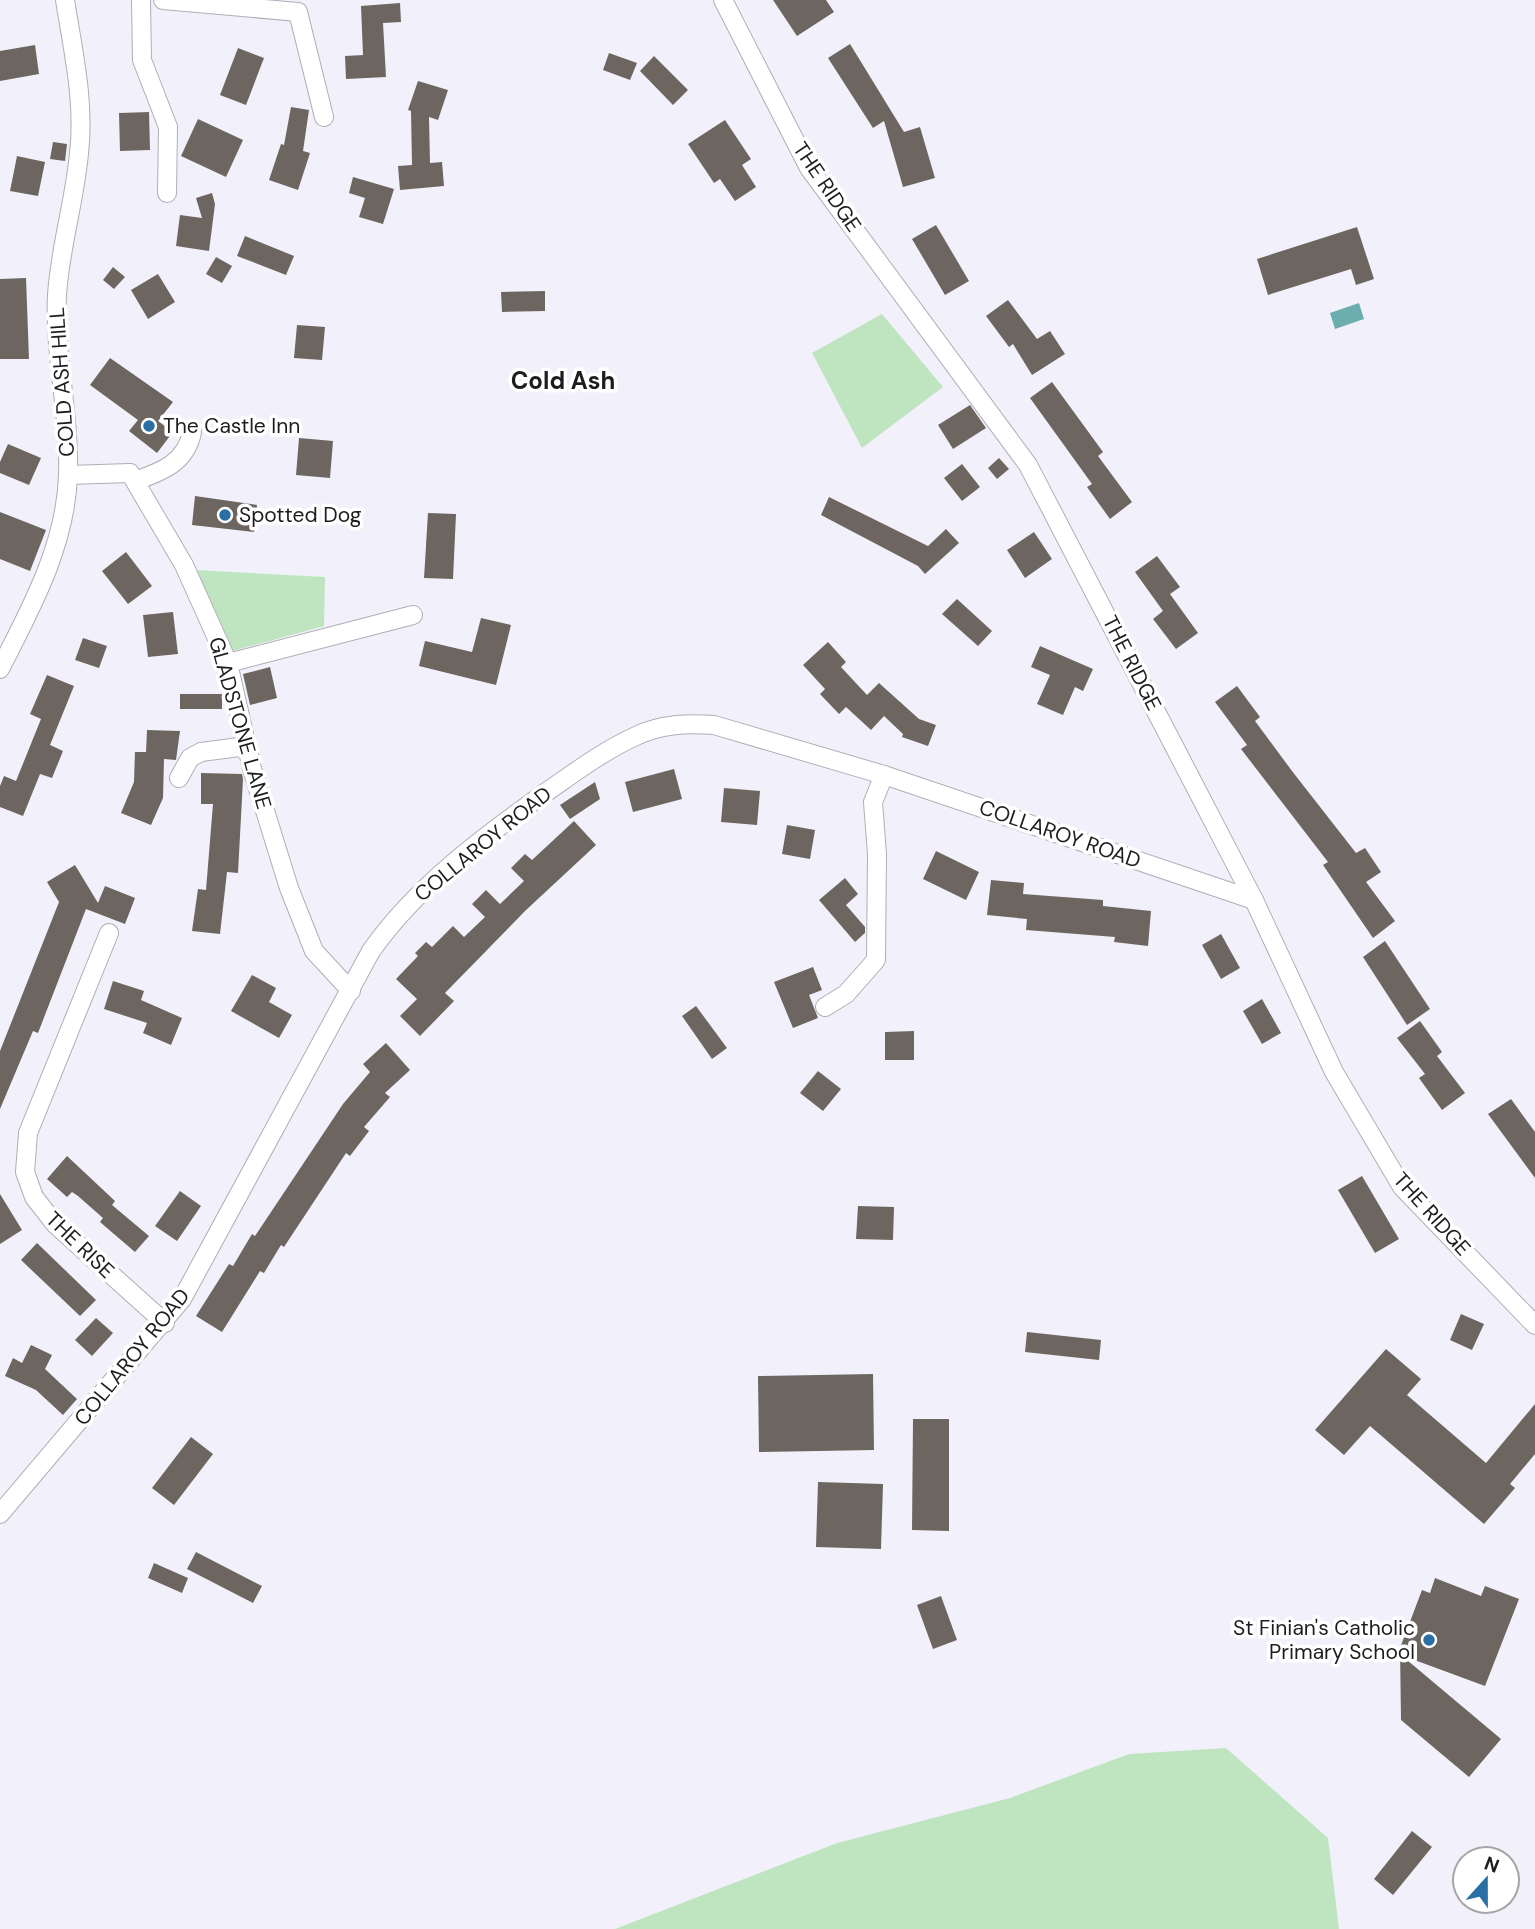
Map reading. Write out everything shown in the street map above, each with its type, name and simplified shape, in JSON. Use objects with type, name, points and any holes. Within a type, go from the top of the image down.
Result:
[{"type":"street","name":"COLD ASH HILL","points":[[0,669],[36,599],[53,554],[65,506],[68,475],[56,328],[58,290],[79,152],[81,106],[65,0]]},
{"type":"street","points":[[141,0],[142,60],[168,127],[167,193]]},
{"type":"street","points":[[163,0],[298,12],[324,117]]},
{"type":"street","name":"THE RIDGE","points":[[723,0],[809,167],[1028,465],[1254,900],[1334,1072],[1402,1187],[1535,1325]]},
{"type":"street","points":[[68,475],[130,473],[135,481],[168,469],[190,444],[192,432]]},
{"type":"street","name":"GLADSTONE LANE","points":[[135,481],[184,565],[228,663],[247,746],[289,888],[314,951],[351,991]]},
{"type":"street","points":[[228,663],[413,615]]},
{"type":"street","name":"COLLAROY ROAD","points":[[0,1514],[165,1323],[197,1274],[211,1242],[371,951],[394,918],[418,894],[511,817],[588,763],[637,735],[689,723],[714,725],[884,775],[1254,900]]},
{"type":"street","points":[[179,779],[190,758],[201,752],[247,746]]},
{"type":"street","points":[[825,1007],[846,994],[876,960],[877,854],[873,802],[884,775]]},
{"type":"street","name":"THE RISE","points":[[109,933],[24,1151],[29,1185],[55,1224],[165,1323]]},
{"type":"shaded area","points":[[1359,303],[1364,319],[1335,329],[1330,313]]},
{"type":"shaded area","points":[[882,314],[943,387],[862,448],[812,353]]},
{"type":"shaded area","points":[[196,570],[325,577],[324,626],[229,652]]},
{"type":"shaded area","points":[[1226,1748],[1328,1838],[1339,1929],[615,1929],[837,1843],[1010,1798],[1129,1754]]},
{"type":"building","points":[[773,0],[826,0],[834,12],[797,36]]},
{"type":"building","points":[[400,3],[401,22],[383,23],[386,77],[346,79],[345,56],[363,55],[361,6]]},
{"type":"building","points":[[850,44],[904,132],[920,127],[935,178],[903,187],[884,121],[873,128],[828,58]]},
{"type":"building","points":[[35,45],[39,74],[0,81],[0,51]]},
{"type":"building","points":[[238,48],[264,58],[246,105],[220,95]]},
{"type":"building","points":[[609,53],[637,63],[630,80],[603,70]]},
{"type":"building","points":[[654,56],[688,90],[673,105],[640,71]]},
{"type":"building","points":[[418,81],[448,90],[438,120],[429,117],[430,163],[442,162],[444,186],[400,190],[398,166],[412,165],[411,111],[408,110]]},
{"type":"building","points":[[291,107],[309,110],[303,151],[310,153],[298,190],[269,180],[281,144],[284,145]]},
{"type":"building","points":[[149,112],[150,150],[120,151],[119,113]]},
{"type":"building","points":[[198,119],[243,140],[226,177],[181,156]]},
{"type":"building","points":[[725,120],[751,159],[742,165],[756,187],[735,201],[720,179],[714,183],[688,144]]},
{"type":"building","points":[[53,142],[67,144],[65,161],[50,159]]},
{"type":"building","points":[[17,156],[45,162],[38,196],[10,191]]},
{"type":"building","points":[[353,177],[394,189],[383,224],[359,217],[365,198],[349,193]]},
{"type":"building","points":[[212,193],[215,204],[209,251],[176,246],[180,215],[202,218],[196,198]]},
{"type":"building","points":[[936,225],[969,281],[945,295],[912,239]]},
{"type":"building","points":[[1357,227],[1374,279],[1356,285],[1351,269],[1268,295],[1257,259]]},
{"type":"building","points":[[245,236],[294,256],[286,275],[237,256]]},
{"type":"building","points":[[216,257],[232,266],[222,283],[206,274]]},
{"type":"building","points":[[113,267],[125,277],[114,289],[103,280]]},
{"type":"building","points":[[158,274],[175,302],[148,319],[131,290]]},
{"type":"building","points":[[26,278],[29,359],[0,359],[0,279]]},
{"type":"building","points":[[545,291],[545,311],[502,312],[501,292]]},
{"type":"building","points":[[1008,300],[1037,339],[1050,331],[1065,354],[1032,375],[1013,344],[1009,347],[986,316]]},
{"type":"building","points":[[297,325],[325,327],[322,360],[294,358]]},
{"type":"building","points":[[110,358],[173,402],[158,421],[173,432],[157,453],[129,431],[138,420],[90,385]]},
{"type":"building","points":[[1052,382],[1103,452],[1098,456],[1132,502],[1110,519],[1087,487],[1092,484],[1030,398]]},
{"type":"building","points":[[970,405],[986,428],[953,449],[938,425]]},
{"type":"building","points":[[299,438],[333,441],[330,478],[296,475]]},
{"type":"building","points":[[8,444],[41,458],[29,485],[0,473],[0,462]]},
{"type":"building","points":[[999,458],[1009,469],[997,479],[988,468]]},
{"type":"building","points":[[962,464],[980,487],[962,501],[944,478]]},
{"type":"building","name":"Spotted Dog","points":[[195,496],[257,505],[254,532],[192,525]]},
{"type":"building","points":[[829,497],[928,546],[946,529],[959,543],[925,574],[918,566],[821,515]]},
{"type":"building","points":[[0,512],[46,530],[30,571],[0,559]]},
{"type":"building","points":[[428,513],[456,514],[453,579],[424,578]]},
{"type":"building","points":[[1034,532],[1052,559],[1025,578],[1007,550]]},
{"type":"building","points":[[126,552],[152,586],[128,604],[102,571]]},
{"type":"building","points":[[1157,556],[1180,587],[1170,594],[1198,633],[1176,649],[1153,619],[1163,611],[1135,572]]},
{"type":"building","points":[[957,599],[992,631],[978,646],[942,614]]},
{"type":"building","points":[[173,612],[178,654],[148,657],[143,615]]},
{"type":"building","points":[[481,618],[511,625],[496,685],[419,666],[425,641],[472,652]]},
{"type":"building","points":[[83,638],[107,646],[99,668],[75,660]]},
{"type":"building","points":[[828,642],[846,662],[841,667],[867,695],[879,683],[919,719],[936,725],[928,746],[902,737],[903,734],[884,716],[871,730],[846,707],[839,714],[820,694],[825,689],[803,665]]},
{"type":"building","points":[[1040,646],[1093,669],[1083,691],[1075,687],[1063,715],[1037,704],[1050,675],[1031,667]]},
{"type":"building","points":[[270,667],[277,698],[250,705],[243,674]]},
{"type":"building","points":[[47,675],[74,686],[50,745],[63,751],[52,778],[40,774],[23,816],[0,807],[0,786],[4,776],[16,781],[41,719],[30,714]]},
{"type":"building","points":[[1237,686],[1260,717],[1255,721],[1292,771],[1356,853],[1365,848],[1381,872],[1366,882],[1395,921],[1373,938],[1323,865],[1328,862],[1241,749],[1247,745],[1215,702]]},
{"type":"building","points":[[180,694],[222,694],[222,709],[180,709]]},
{"type":"building","points":[[147,730],[180,731],[176,760],[164,759],[163,798],[151,825],[121,813],[134,782],[135,752],[146,752]]},
{"type":"building","points":[[674,769],[682,799],[633,812],[625,782]]},
{"type":"building","points":[[201,773],[242,774],[243,779],[238,873],[227,872],[220,934],[192,931],[198,889],[206,890],[213,804],[201,804]]},
{"type":"building","points":[[595,782],[600,799],[570,819],[560,805]]},
{"type":"building","points":[[724,788],[760,791],[757,825],[721,822]]},
{"type":"building","points":[[574,821],[596,845],[525,911],[445,993],[454,1001],[420,1036],[400,1016],[417,999],[396,979],[418,956],[415,953],[426,942],[432,947],[453,926],[464,937],[485,917],[472,904],[486,890],[500,904],[524,881],[511,868],[525,854],[532,860]]},
{"type":"building","points":[[787,825],[815,830],[810,859],[782,854]]},
{"type":"building","points":[[936,851],[979,872],[966,900],[923,879]]},
{"type":"building","points":[[75,865],[98,903],[105,886],[135,898],[125,924],[86,909],[38,1033],[33,1031],[0,1109],[0,1051],[59,902],[47,882]]},
{"type":"building","points":[[845,878],[858,894],[846,905],[865,927],[865,933],[855,942],[819,900]]},
{"type":"building","points":[[991,880],[1024,883],[1023,894],[1103,900],[1103,906],[1151,911],[1148,946],[1114,942],[1115,937],[1026,930],[1027,919],[987,915]]},
{"type":"building","points":[[1221,934],[1240,968],[1221,979],[1202,945]]},
{"type":"building","points":[[1385,941],[1430,1009],[1407,1025],[1363,957]]},
{"type":"building","points":[[813,967],[822,990],[809,995],[818,1018],[793,1028],[774,982]]},
{"type":"building","points":[[252,975],[276,988],[269,1002],[292,1015],[279,1038],[231,1011]]},
{"type":"building","points":[[113,981],[144,991],[141,1000],[182,1018],[171,1045],[143,1033],[147,1023],[104,1009]]},
{"type":"building","points":[[1262,999],[1281,1033],[1262,1044],[1243,1011]]},
{"type":"building","points":[[696,1006],[727,1048],[712,1059],[682,1016]]},
{"type":"building","points":[[1420,1021],[1442,1052],[1437,1056],[1465,1093],[1442,1110],[1419,1078],[1425,1074],[1397,1038]]},
{"type":"building","points":[[914,1031],[914,1060],[885,1060],[885,1032]]},
{"type":"building","points":[[386,1043],[410,1070],[385,1093],[390,1097],[364,1127],[369,1131],[350,1156],[346,1153],[284,1247],[281,1245],[264,1273],[260,1271],[222,1332],[196,1316],[229,1264],[233,1266],[252,1234],[255,1236],[343,1104],[370,1072],[363,1064]]},
{"type":"building","points":[[818,1071],[841,1089],[823,1111],[800,1093]]},
{"type":"building","points":[[1511,1099],[1535,1132],[1535,1178],[1488,1114]]},
{"type":"building","points":[[67,1156],[115,1201],[112,1205],[149,1236],[135,1252],[100,1222],[103,1218],[78,1196],[72,1192],[67,1197],[47,1179]]},
{"type":"building","points":[[1362,1176],[1399,1239],[1375,1253],[1338,1190]]},
{"type":"building","points":[[180,1191],[201,1206],[177,1241],[155,1226]]},
{"type":"building","points":[[0,1194],[22,1230],[0,1244]]},
{"type":"building","points":[[858,1206],[894,1207],[893,1240],[856,1239]]},
{"type":"building","points":[[37,1243],[96,1300],[80,1316],[21,1260]]},
{"type":"building","points":[[1461,1314],[1484,1324],[1472,1350],[1450,1340]]},
{"type":"building","points":[[96,1318],[113,1333],[92,1356],[75,1340]]},
{"type":"building","points":[[1027,1332],[1101,1340],[1099,1360],[1025,1352]]},
{"type":"building","points":[[31,1345],[52,1355],[45,1369],[77,1399],[63,1415],[36,1390],[5,1376],[13,1358],[22,1363]]},
{"type":"building","points":[[1386,1349],[1421,1379],[1407,1395],[1486,1463],[1535,1404],[1535,1454],[1510,1484],[1515,1488],[1484,1524],[1370,1426],[1344,1455],[1315,1430]]},
{"type":"building","points":[[873,1374],[874,1450],[759,1452],[758,1376]]},
{"type":"building","points":[[913,1419],[949,1419],[949,1531],[912,1530]]},
{"type":"building","points":[[191,1437],[213,1454],[174,1505],[152,1488]]},
{"type":"building","points":[[818,1482],[883,1484],[881,1549],[816,1547]]},
{"type":"building","points":[[196,1552],[262,1586],[253,1603],[187,1569]]},
{"type":"building","points":[[154,1563],[188,1578],[182,1593],[148,1578]]},
{"type":"building","points":[[1435,1578],[1481,1596],[1485,1586],[1519,1599],[1485,1686],[1401,1655],[1501,1739],[1469,1777],[1401,1720],[1400,1648],[1422,1590],[1430,1593]]},
{"type":"building","points":[[941,1596],[957,1640],[933,1649],[917,1605]]},
{"type":"building","points":[[1412,1831],[1432,1847],[1393,1895],[1374,1879]]},
{"type":"place","name":"The Castle Inn","points":[[149,426]]},
{"type":"place","name":"Spotted Dog","points":[[225,515]]},
{"type":"place","name":"St Finian's Catholic Primary School","points":[[1429,1640]]},
{"type":"district","name":"Cold Ash","points":[[563,381]]}]
